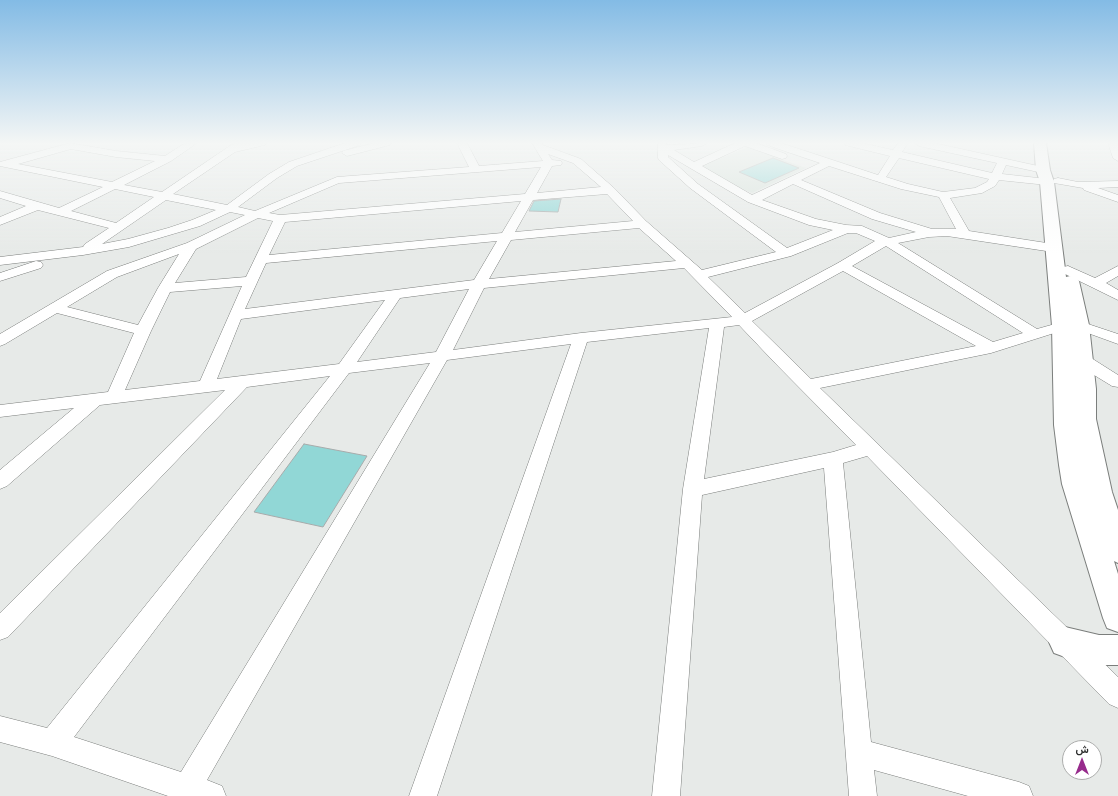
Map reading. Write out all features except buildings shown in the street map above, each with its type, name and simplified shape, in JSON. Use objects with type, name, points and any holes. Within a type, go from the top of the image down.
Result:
[{"type":"street","points":[[82,180],[280,219],[610,190]]},
{"type":"street","points":[[61,212],[125,180]]},
{"type":"street","points":[[0,277],[83,251],[191,180]]},
{"type":"street","points":[[0,262],[130,243],[172,231],[235,209],[268,180]]},
{"type":"street","points":[[40,264],[116,254],[160,245],[208,228],[235,209],[283,180]]},
{"type":"street","points":[[0,341],[112,274],[191,246],[257,214],[337,180]]},
{"type":"street","points":[[185,792],[440,357],[479,284],[539,180]]},
{"type":"street","points":[[599,180],[642,224],[744,320],[1118,695]]},
{"type":"street","points":[[688,180],[786,253]]},
{"type":"street","points":[[718,180],[752,200],[813,222],[852,229],[889,242],[1036,335]]},
{"type":"street","points":[[752,200],[792,180]]},
{"type":"street","points":[[792,180],[876,216],[929,232]]},
{"type":"street","points":[[884,180],[905,187],[943,195],[978,191],[991,184],[994,180]]},
{"type":"street","points":[[1049,180],[1059,262],[1070,325],[1082,360],[1085,389],[1085,418],[1099,492],[1118,551]]},
{"type":"street","points":[[1058,180],[1078,185],[1118,199]]},
{"type":"street","points":[[1078,185],[1118,184]]},
{"type":"street","points":[[0,194],[37,206],[119,227]]},
{"type":"street","points":[[943,195],[965,234]]},
{"type":"street","points":[[0,221],[37,206]]},
{"type":"street","points":[[699,276],[786,253],[852,229],[876,216]]},
{"type":"street","points":[[206,386],[250,281],[280,219]]},
{"type":"street","points":[[260,260],[642,224]]},
{"type":"street","points":[[0,411],[242,382],[581,338],[744,320],[843,266],[879,244],[929,232],[965,234],[1059,262],[1118,296]]},
{"type":"street","points":[[114,397],[143,331],[165,288],[191,246]]},
{"type":"street","points":[[235,315],[479,284],[686,264]]},
{"type":"street","points":[[843,266],[991,348]]},
{"type":"street","points":[[1096,283],[1118,270]]},
{"type":"street","points":[[165,288],[250,281]]},
{"type":"street","points":[[52,743],[344,369],[396,294]]},
{"type":"street","points":[[55,308],[143,331]]},
{"type":"street","points":[[666,796],[694,489],[717,323]]},
{"type":"street","points":[[1070,325],[1066,425],[1071,465],[1075,484],[1118,618]]},
{"type":"street","points":[[809,385],[991,348],[1070,325],[1118,339]]},
{"type":"street","points":[[423,796],[581,338]]},
{"type":"street","points":[[1082,360],[1118,382]]},
{"type":"street","points":[[0,628],[242,382]]},
{"type":"street","points":[[0,481],[96,399]]},
{"type":"street","points":[[694,489],[833,459],[871,448]]},
{"type":"street","points":[[833,459],[863,796]]},
{"type":"street","points":[[1065,642],[1099,650],[1118,650]]},
{"type":"street","points":[[0,729],[52,743],[185,792],[212,796]]},
{"type":"street","points":[[858,752],[1019,796]]},
{"type":"shaded area","points":[[724,180],[780,180],[752,193]]}]
